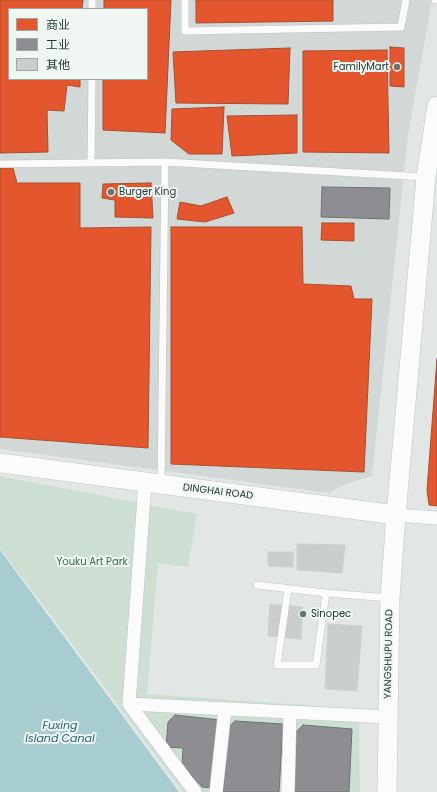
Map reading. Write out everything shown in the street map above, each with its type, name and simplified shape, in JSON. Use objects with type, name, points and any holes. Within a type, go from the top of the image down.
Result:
[{"type":"main road","name":"YANGSHUPU ROAD","points":[[386,792],[390,598],[396,515],[426,177],[437,107]]},
{"type":"main road","name":"DINGHAI ROAD","points":[[0,463],[396,515]]},
{"type":"street","points":[[153,484],[142,508],[129,704],[195,792]]},
{"type":"street","name":"DINGHAI ROAD","points":[[396,515],[437,518]]},
{"type":"street","points":[[129,704],[388,717]]},
{"type":"street","points":[[216,792],[225,709]]},
{"type":"street","points":[[288,792],[290,712]]},
{"type":"lane","points":[[185,0],[185,30],[401,27],[406,0]]},
{"type":"lane","points":[[92,80],[92,163]]},
{"type":"lane","points":[[153,484],[165,162]]},
{"type":"lane","points":[[0,164],[165,162],[426,177]]},
{"type":"lane","points":[[257,585],[326,593],[390,598]]},
{"type":"lane","points":[[288,589],[277,665],[316,665],[326,593]]},
{"type":"shaded area","points":[[0,0],[432,0],[408,135],[372,476],[345,484],[329,493],[0,449]]},
{"type":"green space","name":"Youku Art Park","points":[[0,476],[197,514],[188,567],[158,563],[147,694],[359,709],[360,792],[183,792],[0,548]]},
{"type":"water","name":"Fuxing Island Canal","points":[[0,550],[39,603],[179,792],[0,792]]},
{"type":"building: 商业","points":[[0,0],[83,0],[82,8],[8,8],[8,80],[80,80],[80,87],[67,85],[64,111],[47,110],[48,152],[0,153]]},
{"type":"building: 商业","points":[[104,0],[171,0],[165,133],[103,130],[103,80],[148,80],[148,8],[104,8]]},
{"type":"building: 商业","points":[[196,0],[333,0],[333,21],[196,23]]},
{"type":"building: 商业","name":"FamilyMart","points":[[390,47],[404,48],[404,87],[390,86]]},
{"type":"building: 商业","points":[[290,48],[288,104],[176,103],[173,52]]},
{"type":"building: 商业","points":[[387,50],[389,153],[303,152],[303,51]]},
{"type":"building: 商业","points":[[224,107],[222,154],[189,154],[171,140],[172,109]]},
{"type":"building: 商业","points":[[297,115],[297,153],[232,156],[227,116]]},
{"type":"building: 商业","points":[[0,168],[13,168],[17,183],[80,183],[80,228],[151,227],[148,448],[0,437]]},
{"type":"building: 商业","points":[[151,183],[153,218],[115,217],[115,200],[102,198],[103,184]]},
{"type":"building: 商业","points":[[227,197],[234,213],[205,222],[177,219],[180,202],[201,206]]},
{"type":"building: 商业","points":[[322,223],[354,223],[354,241],[321,240]]},
{"type":"building: 商业","points":[[171,227],[302,227],[303,284],[351,286],[354,299],[372,299],[364,472],[171,464]]},
{"type":"building: 商业","points":[[437,359],[437,506],[429,505],[427,490]]},
{"type":"building: 工业","points":[[322,187],[390,188],[389,219],[321,217]]},
{"type":"building: 工业","points":[[175,715],[221,720],[213,788],[202,787],[182,765],[183,748],[166,747],[168,722]]},
{"type":"building: 工业","points":[[235,721],[283,724],[279,792],[223,792],[228,728]]},
{"type":"building: 工业","points":[[303,725],[352,729],[349,792],[293,792],[296,732]]},
{"type":"building: 其他","points":[[297,544],[345,545],[342,573],[297,570]]},
{"type":"building: 其他","points":[[268,552],[293,552],[293,567],[268,566]]},
{"type":"building: 其他","points":[[270,604],[303,607],[301,639],[268,636]]},
{"type":"building: 其他","points":[[328,624],[362,626],[357,691],[325,689]]},
{"type":"place","name":"FamilyMart","points":[[397,67]]},
{"type":"place","name":"Burger King","points":[[111,192]]},
{"type":"place","name":"Sinopec","points":[[303,614]]}]
